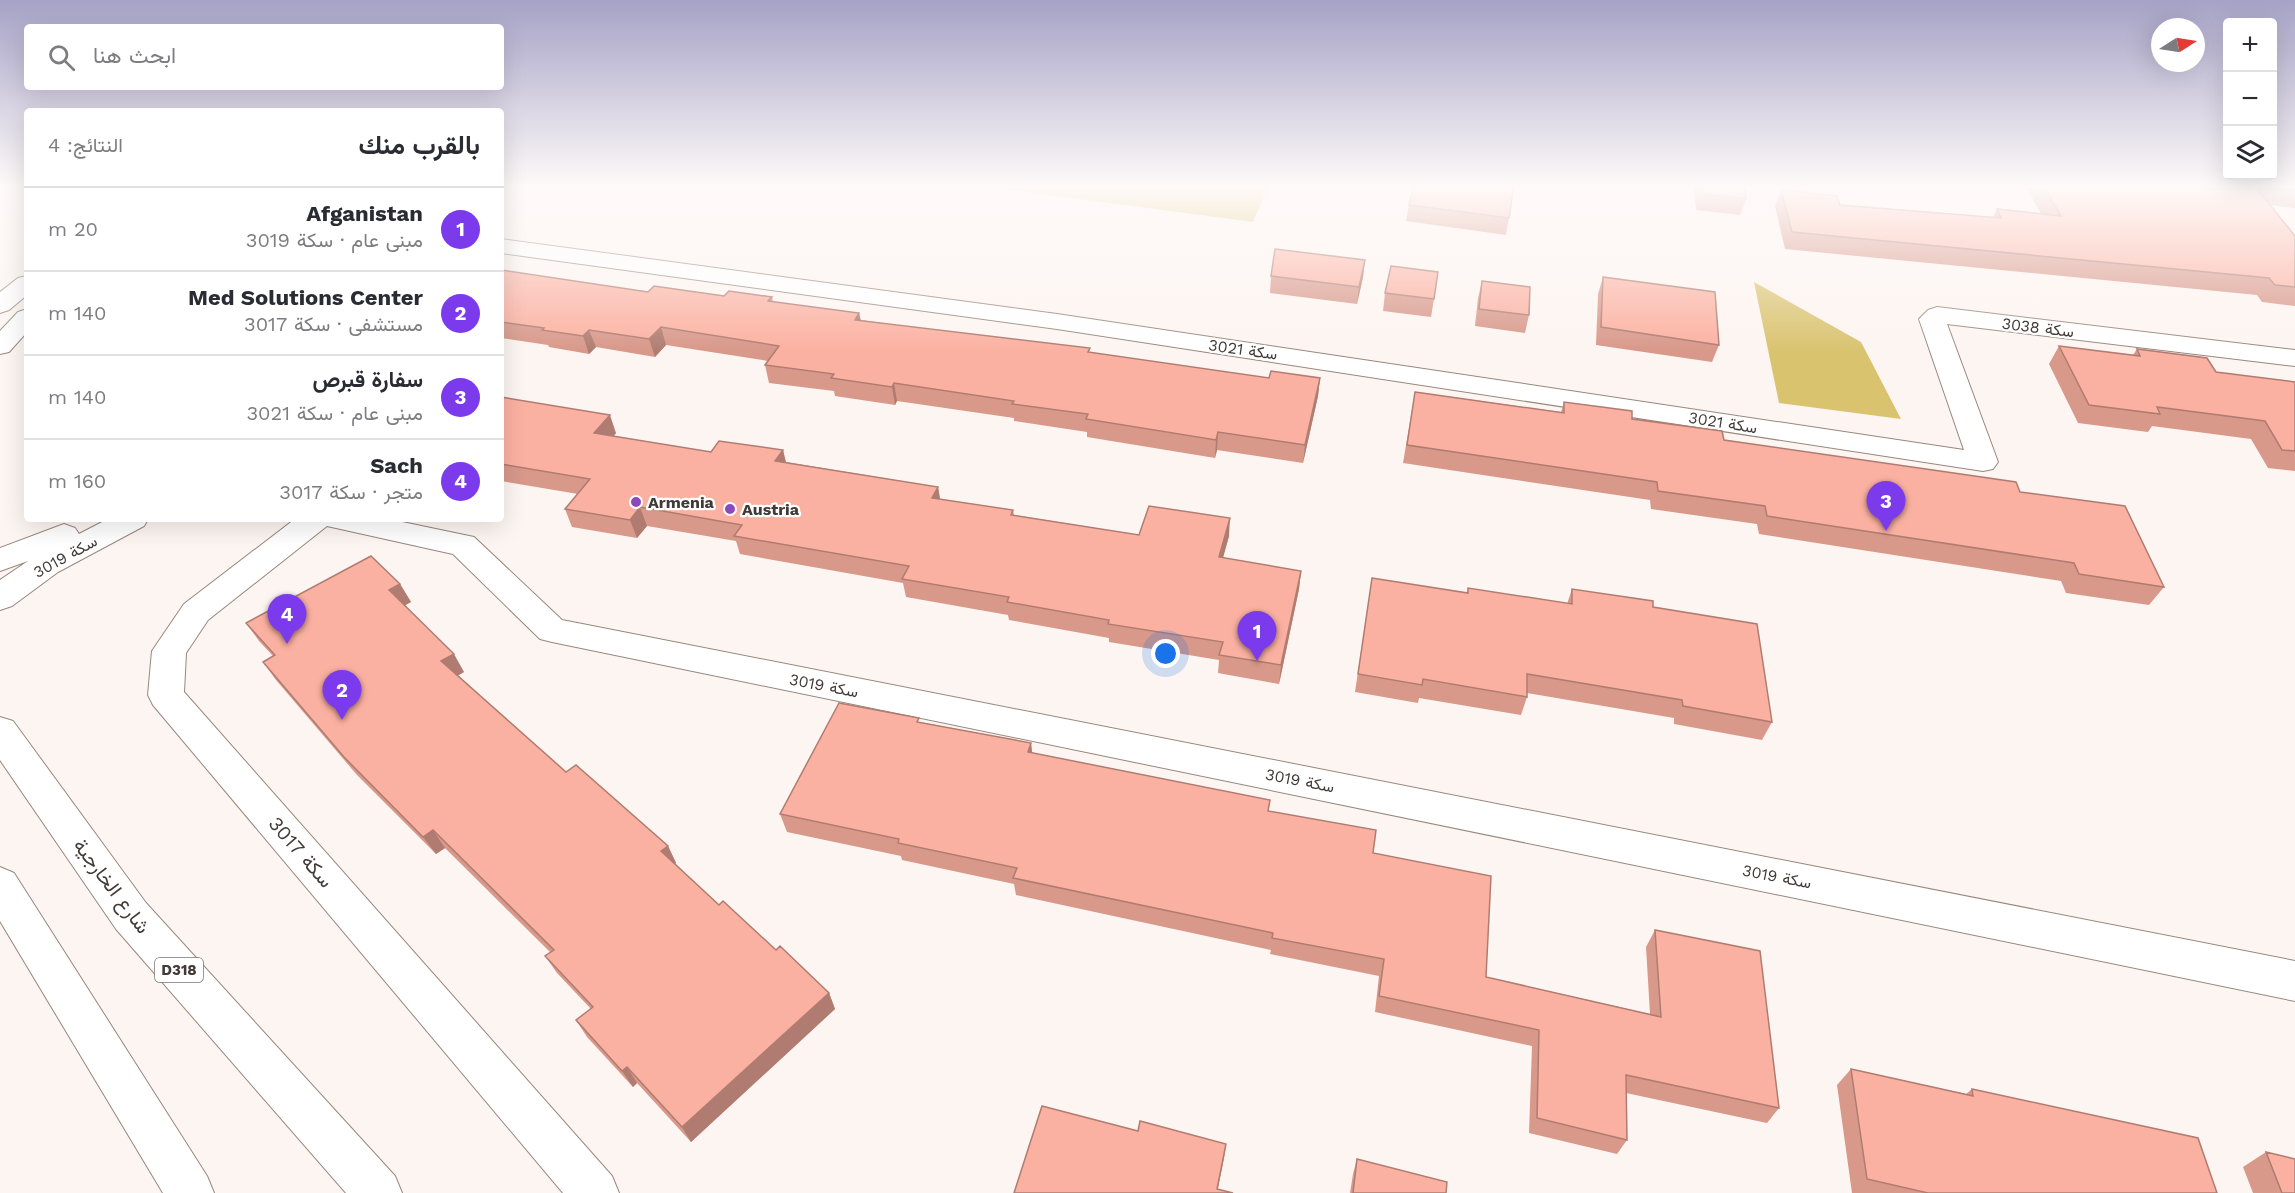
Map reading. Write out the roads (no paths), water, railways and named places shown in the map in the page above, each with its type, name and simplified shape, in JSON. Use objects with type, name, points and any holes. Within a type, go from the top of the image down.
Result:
[{"type":"street","name":"سكة 3021","points":[[504,246],[733,275],[1293,356],[1983,462]]},
{"type":"street","points":[[0,305],[24,285]]},
{"type":"street","name":"سكة 3038","points":[[1983,462],[1932,319],[1937,315],[2295,358]]},
{"type":"street","points":[[0,346],[24,320]]},
{"type":"street","name":"سكة 3019","points":[[0,560],[94,522]]},
{"type":"street","name":"سكة 3019","points":[[0,598],[15,585],[48,564],[127,522]]},
{"type":"street","name":"سكة 3017","points":[[311,522],[196,612],[169,651],[166,695],[595,1193]]},
{"type":"street","name":"سكة 3019","points":[[352,522],[463,545],[552,630],[2295,981]]},
{"type":"street","name":"شارع الخارجية","points":[[0,731],[131,916],[378,1193]]},
{"type":"street","points":[[0,885],[190,1193]]},
{"type":"place","name":"Armenia","points":[[636,502]]},
{"type":"place","name":"Austria","points":[[730,509]]},
{"type":"place","name":"سفارة قبرص","points":[[1886,531]]},
{"type":"place","name":"Sach","points":[[287,644]]},
{"type":"place","name":"Afganistan","points":[[1257,661]]},
{"type":"place","name":"Med Solutions Center","points":[[342,720]]}]
